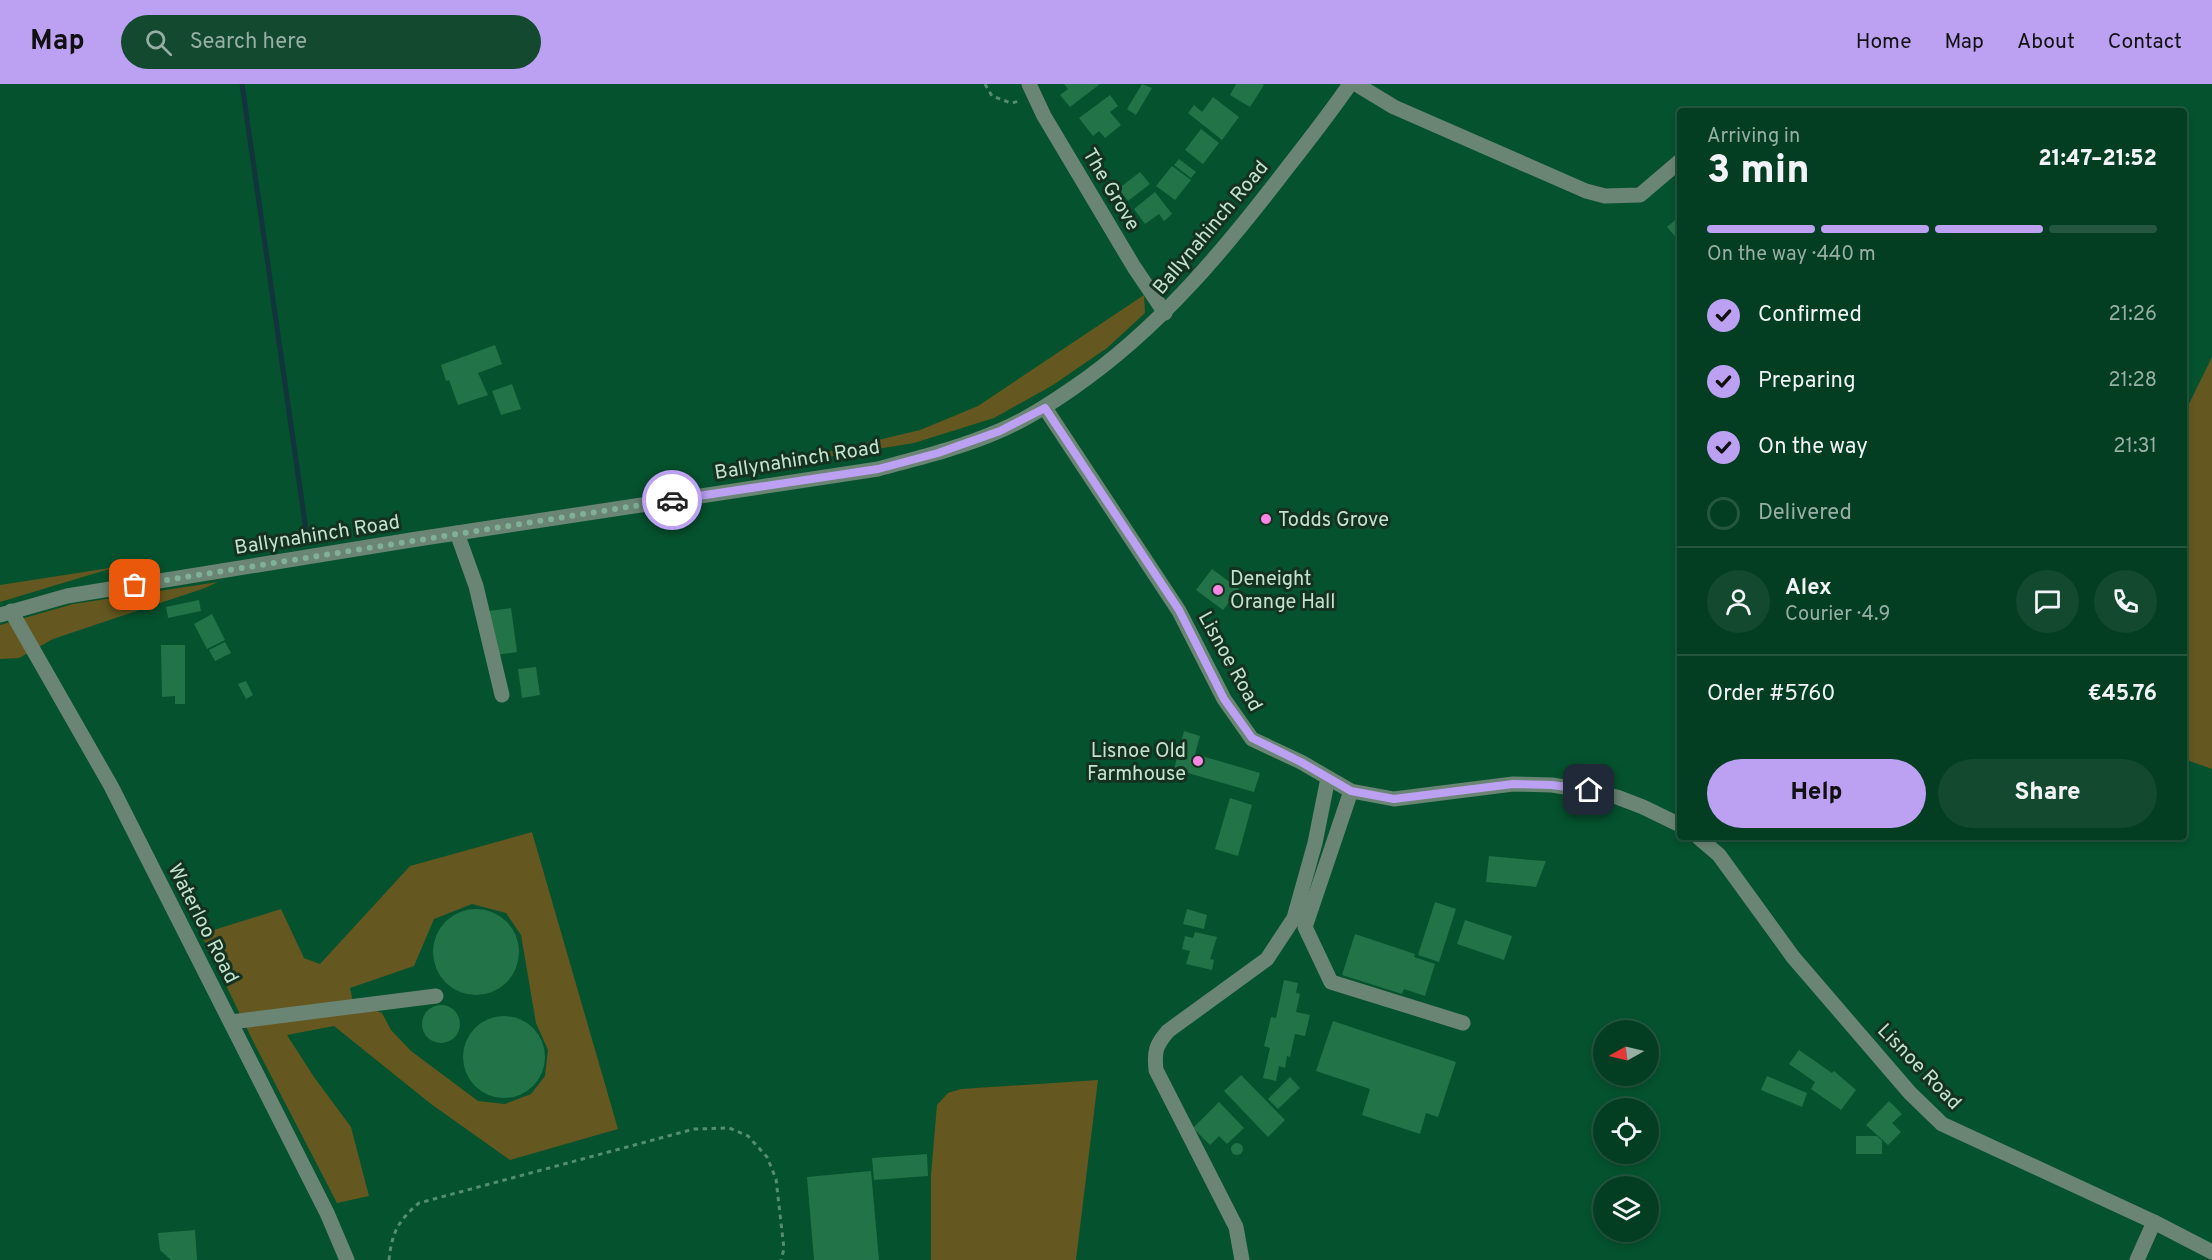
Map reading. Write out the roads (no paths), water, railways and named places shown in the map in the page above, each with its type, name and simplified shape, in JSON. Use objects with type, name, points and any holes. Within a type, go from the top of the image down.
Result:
[{"type":"street","name":"The Grove","points":[[1029,84],[1044,116],[1134,267],[1165,313]]},
{"type":"street","name":"Ballynahinch Road","points":[[5,613],[67,596],[457,533],[878,469],[938,453],[1000,431],[1045,408],[1096,372],[1165,313],[1216,257],[1350,84]]},
{"type":"street","points":[[1356,84],[1394,107],[1586,192],[1605,196],[1640,195],[1677,164]]},
{"type":"street","name":"Lisnoe Road","points":[[1045,408],[1179,610],[1224,699],[1252,738],[1301,762],[1351,791],[1394,799],[1513,784],[1552,785],[1589,790],[1617,797],[1677,824]]},
{"type":"street","points":[[457,533],[476,586],[502,695]]},
{"type":"street","name":"Waterloo Road","points":[[5,613],[54,689],[111,786],[327,1213],[347,1260]]},
{"type":"street","points":[[1242,1260],[1236,1227],[1156,1070],[1154,1054],[1159,1041],[1168,1031],[1267,959],[1294,918],[1315,843],[1329,778]]},
{"type":"street","points":[[1351,791],[1305,927],[1331,982],[1463,1023]]},
{"type":"street","name":"Lisnoe Road","points":[[1702,840],[1719,855],[1793,957],[1910,1093],[1942,1124],[2154,1222],[2212,1252]]},
{"type":"street","points":[[231,1022],[436,996]]},
{"type":"street","points":[[2137,1260],[2154,1222]]},
{"type":"waterway","points":[[242,84],[307,537]]},
{"type":"place","name":"Todds Grove","points":[[1266,519]]},
{"type":"place","name":"Deneight Orange Hall","points":[[1218,590]]},
{"type":"place","name":"Lisnoe Old Farmhouse","points":[[1198,761]]}]
